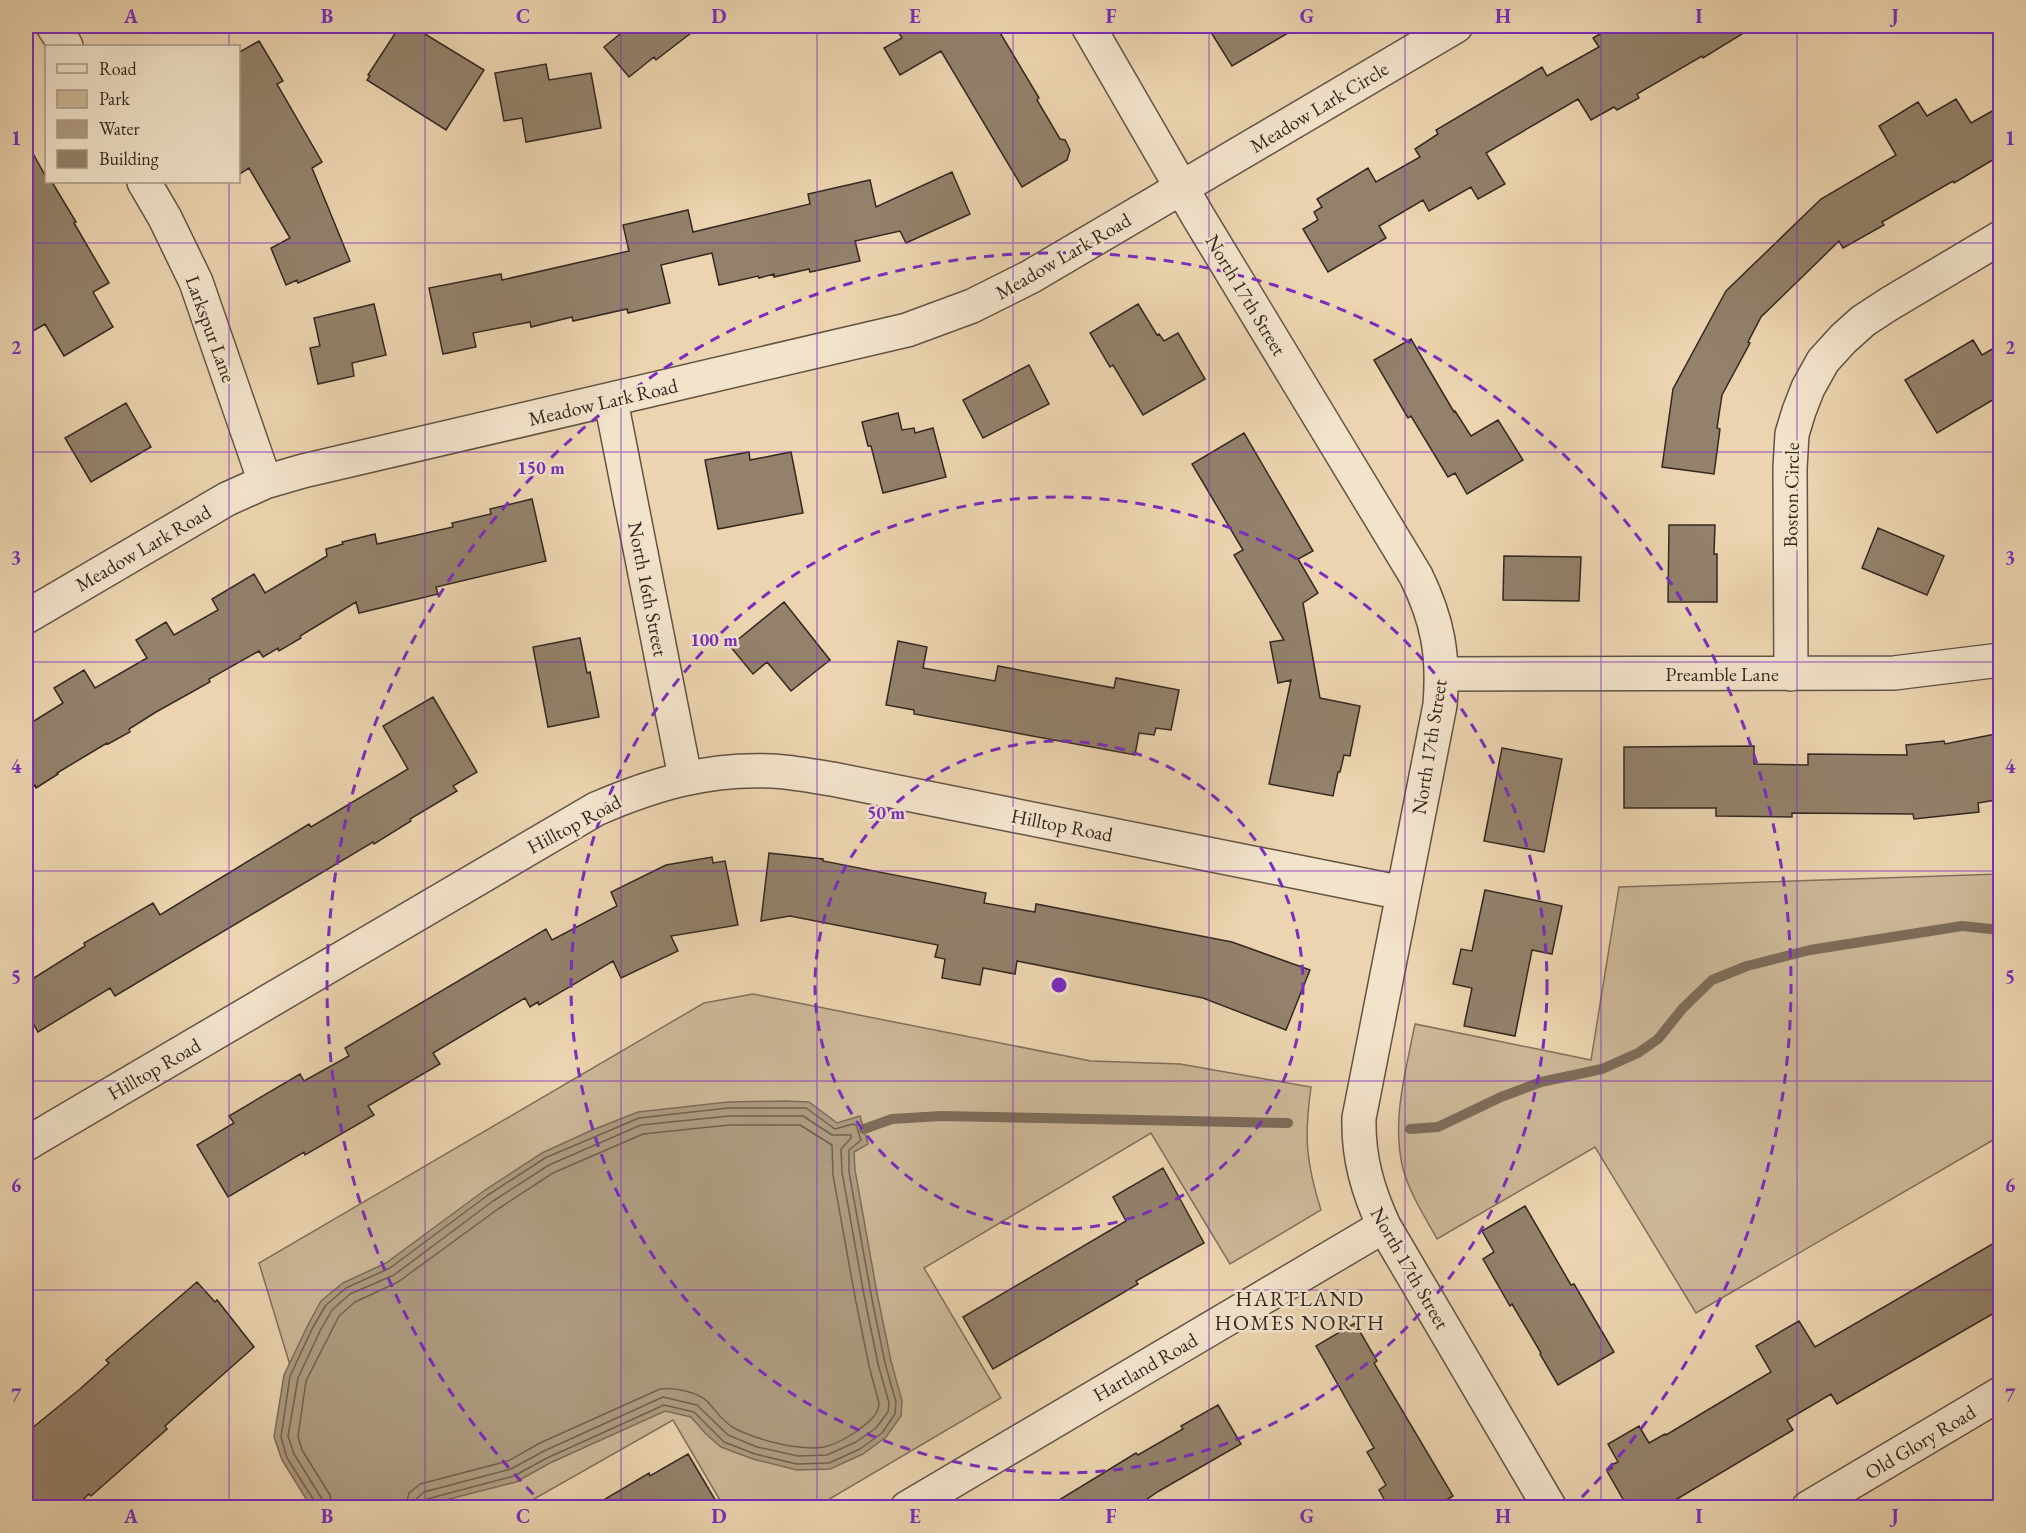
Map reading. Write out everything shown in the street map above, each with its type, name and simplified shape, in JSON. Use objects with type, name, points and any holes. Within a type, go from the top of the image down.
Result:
[{"type":"street","points":[[53,26],[65,45]]},
{"type":"street","name":"North 17th Street","points":[[1088,26],[1181,188],[1416,576],[1427,599],[1435,625],[1443,674],[1440,705],[1359,1118],[1363,1169],[1371,1199],[1384,1226],[1550,1508]]},
{"type":"street","name":"Meadow Lark Circle","points":[[1181,188],[1456,26]]},
{"type":"street","name":"Larkspur Lane","points":[[145,183],[165,218],[196,282],[265,482]]},
{"type":"street","name":"Meadow Lark Road","points":[[26,617],[227,499],[265,482],[907,330],[961,310],[1030,277],[1181,188]]},
{"type":"street","name":"Boston Circle","points":[[1791,674],[1790,468],[1792,434],[1808,388],[1823,361],[1863,321],[2001,238]]},
{"type":"street","name":"North 16th Street","points":[[611,401],[685,777]]},
{"type":"street","name":"Preamble Lane","points":[[1443,674],[1894,673],[2001,660]]},
{"type":"street","name":"Hilltop Road","points":[[26,1144],[596,809],[633,793],[685,777],[773,771],[832,779],[1403,893]]},
{"type":"street","name":"Hartland Road","points":[[907,1508],[1384,1226]]},
{"type":"street","name":"Old Glory Road","points":[[1808,1508],[2001,1394]]},
{"type":"green space","points":[[2000,874],[2000,1136],[1696,1313],[1595,1147],[1437,1239],[1410,1187],[1403,1169],[1400,1151],[1401,1096],[1415,1024],[1591,1060],[1619,887]]},
{"type":"green space","points":[[753,994],[1091,1061],[1180,1064],[1311,1087],[1307,1135],[1309,1163],[1321,1210],[1230,1264],[1151,1133],[924,1268],[1001,1398],[816,1507],[724,1507],[673,1420],[520,1507],[333,1507],[259,1263],[704,1003]]},
{"type":"water","points":[[728,1102],[809,1102],[837,1123],[860,1116],[868,1144],[854,1152],[855,1170],[877,1293],[902,1401],[901,1416],[886,1437],[863,1454],[830,1469],[797,1470],[753,1459],[721,1447],[691,1417],[665,1411],[550,1463],[516,1482],[418,1507],[311,1507],[282,1460],[274,1437],[284,1375],[321,1301],[343,1283],[386,1263],[485,1190],[542,1153],[590,1131],[638,1112]]},
{"type":"building","points":[[400,26],[412,26],[484,70],[446,130],[367,80]]},
{"type":"building","points":[[630,26],[700,26],[656,60],[654,57],[629,77],[604,47]]},
{"type":"building","points":[[895,26],[996,26],[1039,98],[1037,100],[1060,139],[1065,140],[1070,150],[1067,160],[1022,187],[941,51],[900,75],[884,48],[902,38]]},
{"type":"building","points":[[1207,26],[1300,26],[1232,66]]},
{"type":"building","points":[[1614,26],[1755,26],[1637,94],[1639,98],[1617,110],[1614,107],[1591,120],[1578,99],[1486,153],[1505,184],[1478,199],[1471,187],[1429,211],[1423,200],[1379,226],[1386,238],[1328,272],[1303,229],[1318,220],[1314,212],[1322,207],[1317,199],[1368,168],[1376,182],[1420,157],[1415,149],[1438,134],[1436,130],[1542,67],[1547,76],[1599,47],[1593,38]]},
{"type":"building","points":[[259,41],[283,81],[277,84],[322,162],[312,168],[350,261],[298,283],[297,280],[286,285],[271,248],[290,238],[249,168],[240,174],[240,52]]},
{"type":"building","points":[[546,64],[549,80],[591,73],[601,128],[526,142],[522,118],[504,121],[495,73]]},
{"type":"building","points":[[1956,99],[1971,123],[2001,106],[2001,155],[1882,222],[1884,225],[1843,248],[1839,241],[1761,317],[1722,395],[1714,474],[1662,467],[1673,389],[1726,291],[1821,199],[1896,155],[1879,126],[1918,102],[1927,116]]},
{"type":"building","points":[[26,141],[45,175],[45,183],[53,183],[109,283],[93,292],[113,327],[64,356],[45,324],[26,335]]},
{"type":"building","points":[[952,172],[970,214],[906,243],[900,231],[855,241],[860,261],[810,272],[809,269],[774,277],[774,274],[759,278],[758,276],[719,285],[712,253],[661,265],[670,303],[628,313],[627,309],[573,321],[572,317],[531,327],[530,322],[473,333],[476,347],[443,354],[429,288],[501,274],[502,280],[629,251],[623,225],[688,210],[693,232],[810,204],[808,194],[870,180],[876,207]]},
{"type":"building","points":[[374,304],[386,355],[352,363],[354,376],[318,384],[310,348],[320,346],[314,318]]},
{"type":"building","points":[[1138,304],[1157,335],[1159,334],[1164,341],[1178,333],[1205,379],[1143,415],[1113,365],[1110,367],[1090,333]]},
{"type":"building","points":[[1411,339],[1454,412],[1471,436],[1498,420],[1523,460],[1467,494],[1455,473],[1448,477],[1411,416],[1408,418],[1374,360]]},
{"type":"building","points":[[1973,340],[1982,355],[2001,344],[2001,395],[1937,433],[1905,380]]},
{"type":"building","points":[[1029,365],[1049,404],[983,438],[963,400]]},
{"type":"building","points":[[126,403],[151,447],[91,482],[65,438]]},
{"type":"building","points":[[898,413],[902,430],[914,428],[915,433],[933,428],[946,477],[883,493],[871,446],[868,446],[862,422]]},
{"type":"building","points":[[1244,433],[1313,551],[1298,559],[1318,593],[1303,603],[1320,698],[1360,706],[1350,756],[1344,755],[1333,796],[1269,784],[1291,680],[1278,683],[1270,642],[1284,640],[1234,555],[1243,550],[1192,464]]},
{"type":"building","points":[[749,452],[750,460],[791,452],[803,513],[718,529],[705,460]]},
{"type":"building","points":[[532,499],[546,561],[436,587],[438,594],[359,613],[356,602],[279,651],[278,648],[263,657],[259,651],[209,679],[210,682],[129,729],[130,732],[107,743],[36,788],[35,785],[26,790],[26,726],[63,703],[54,688],[84,670],[95,688],[147,658],[136,640],[166,622],[174,635],[218,610],[212,599],[254,574],[265,593],[327,556],[326,549],[343,544],[342,542],[375,534],[377,544],[453,527],[452,523],[491,514],[490,509]]},
{"type":"building","points":[[1669,525],[1715,525],[1717,602],[1668,602]]},
{"type":"building","points":[[1878,528],[1944,556],[1927,595],[1862,568]]},
{"type":"building","points":[[1504,556],[1581,557],[1579,601],[1503,600]]},
{"type":"building","points":[[784,602],[830,660],[791,691],[767,662],[753,674],[730,646]]},
{"type":"building","points":[[580,638],[599,717],[548,727],[533,647]]},
{"type":"building","points":[[898,641],[927,647],[923,668],[995,681],[998,666],[1114,688],[1116,678],[1179,690],[1171,730],[1156,728],[1154,735],[1139,733],[1135,755],[914,714],[914,710],[886,705]]},
{"type":"building","points":[[433,697],[477,772],[453,786],[457,791],[374,844],[373,842],[115,996],[110,988],[38,1032],[26,1011],[26,983],[85,946],[84,943],[153,903],[160,915],[309,824],[311,827],[408,769],[383,726]]},
{"type":"building","points":[[2001,733],[2001,799],[1978,803],[1979,812],[1914,819],[1913,814],[1792,813],[1792,817],[1716,816],[1716,808],[1624,808],[1624,747],[1754,746],[1754,764],[1808,765],[1808,754],[1907,755],[1906,745],[1944,741],[1945,744]]},
{"type":"building","points":[[1502,748],[1562,759],[1544,852],[1484,841]]},
{"type":"building","points":[[769,853],[823,859],[823,861],[986,893],[984,903],[1035,912],[1036,904],[1232,942],[1310,970],[1286,1030],[1203,998],[1017,961],[1015,974],[983,968],[980,985],[942,978],[945,959],[935,957],[938,945],[790,916],[761,921]]},
{"type":"building","points":[[712,857],[713,863],[725,861],[738,925],[671,936],[678,951],[621,978],[613,961],[539,1005],[538,1002],[530,1007],[525,998],[433,1053],[440,1064],[368,1106],[374,1115],[305,1155],[304,1152],[228,1197],[197,1145],[234,1123],[229,1116],[300,1074],[304,1081],[349,1056],[345,1048],[546,929],[552,940],[617,906],[611,892],[666,865]]},
{"type":"building","points":[[1485,890],[1562,906],[1552,954],[1532,950],[1515,1036],[1464,1026],[1472,988],[1453,984],[1461,949],[1472,951]]},
{"type":"building","points":[[1163,1168],[1204,1243],[1136,1281],[1138,1284],[993,1369],[963,1317],[1126,1221],[1113,1197]]},
{"type":"building","points":[[1525,1206],[1571,1285],[1574,1284],[1614,1352],[1558,1385],[1512,1304],[1510,1306],[1483,1259],[1494,1252],[1482,1231]]},
{"type":"building","points":[[2001,1239],[2001,1309],[1837,1404],[1831,1394],[1787,1420],[1793,1430],[1662,1508],[1628,1508],[1607,1471],[1612,1468],[1611,1465],[1618,1462],[1608,1444],[1639,1426],[1649,1443],[1771,1372],[1756,1346],[1799,1321],[1815,1347]]},
{"type":"building","points":[[197,1282],[215,1302],[217,1300],[254,1347],[165,1426],[167,1429],[91,1496],[89,1494],[74,1508],[26,1508],[26,1433],[80,1389],[109,1363],[106,1360]]},
{"type":"building","points":[[1355,1323],[1377,1361],[1374,1363],[1453,1496],[1433,1508],[1389,1508],[1379,1490],[1386,1485],[1367,1452],[1374,1448],[1316,1346]]},
{"type":"building","points":[[1218,1405],[1241,1444],[1134,1508],[1046,1508],[1136,1453],[1138,1455],[1183,1429],[1181,1426]]},
{"type":"building","points":[[688,1454],[720,1508],[590,1508],[649,1473],[650,1476]]},
{"type":"waterway","points":[[1410,1129],[1438,1127],[1501,1097],[1541,1082],[1602,1069],[1638,1053],[1658,1039],[1683,1008],[1712,980],[1747,966],[1810,950],[1962,926],[2000,930]]},
{"type":"waterway","points":[[864,1129],[892,1119],[941,1116],[1288,1123]]},
{"type":"district","name":"HARTLAND HOMES NORTH","points":[[1300,1311]]}]
